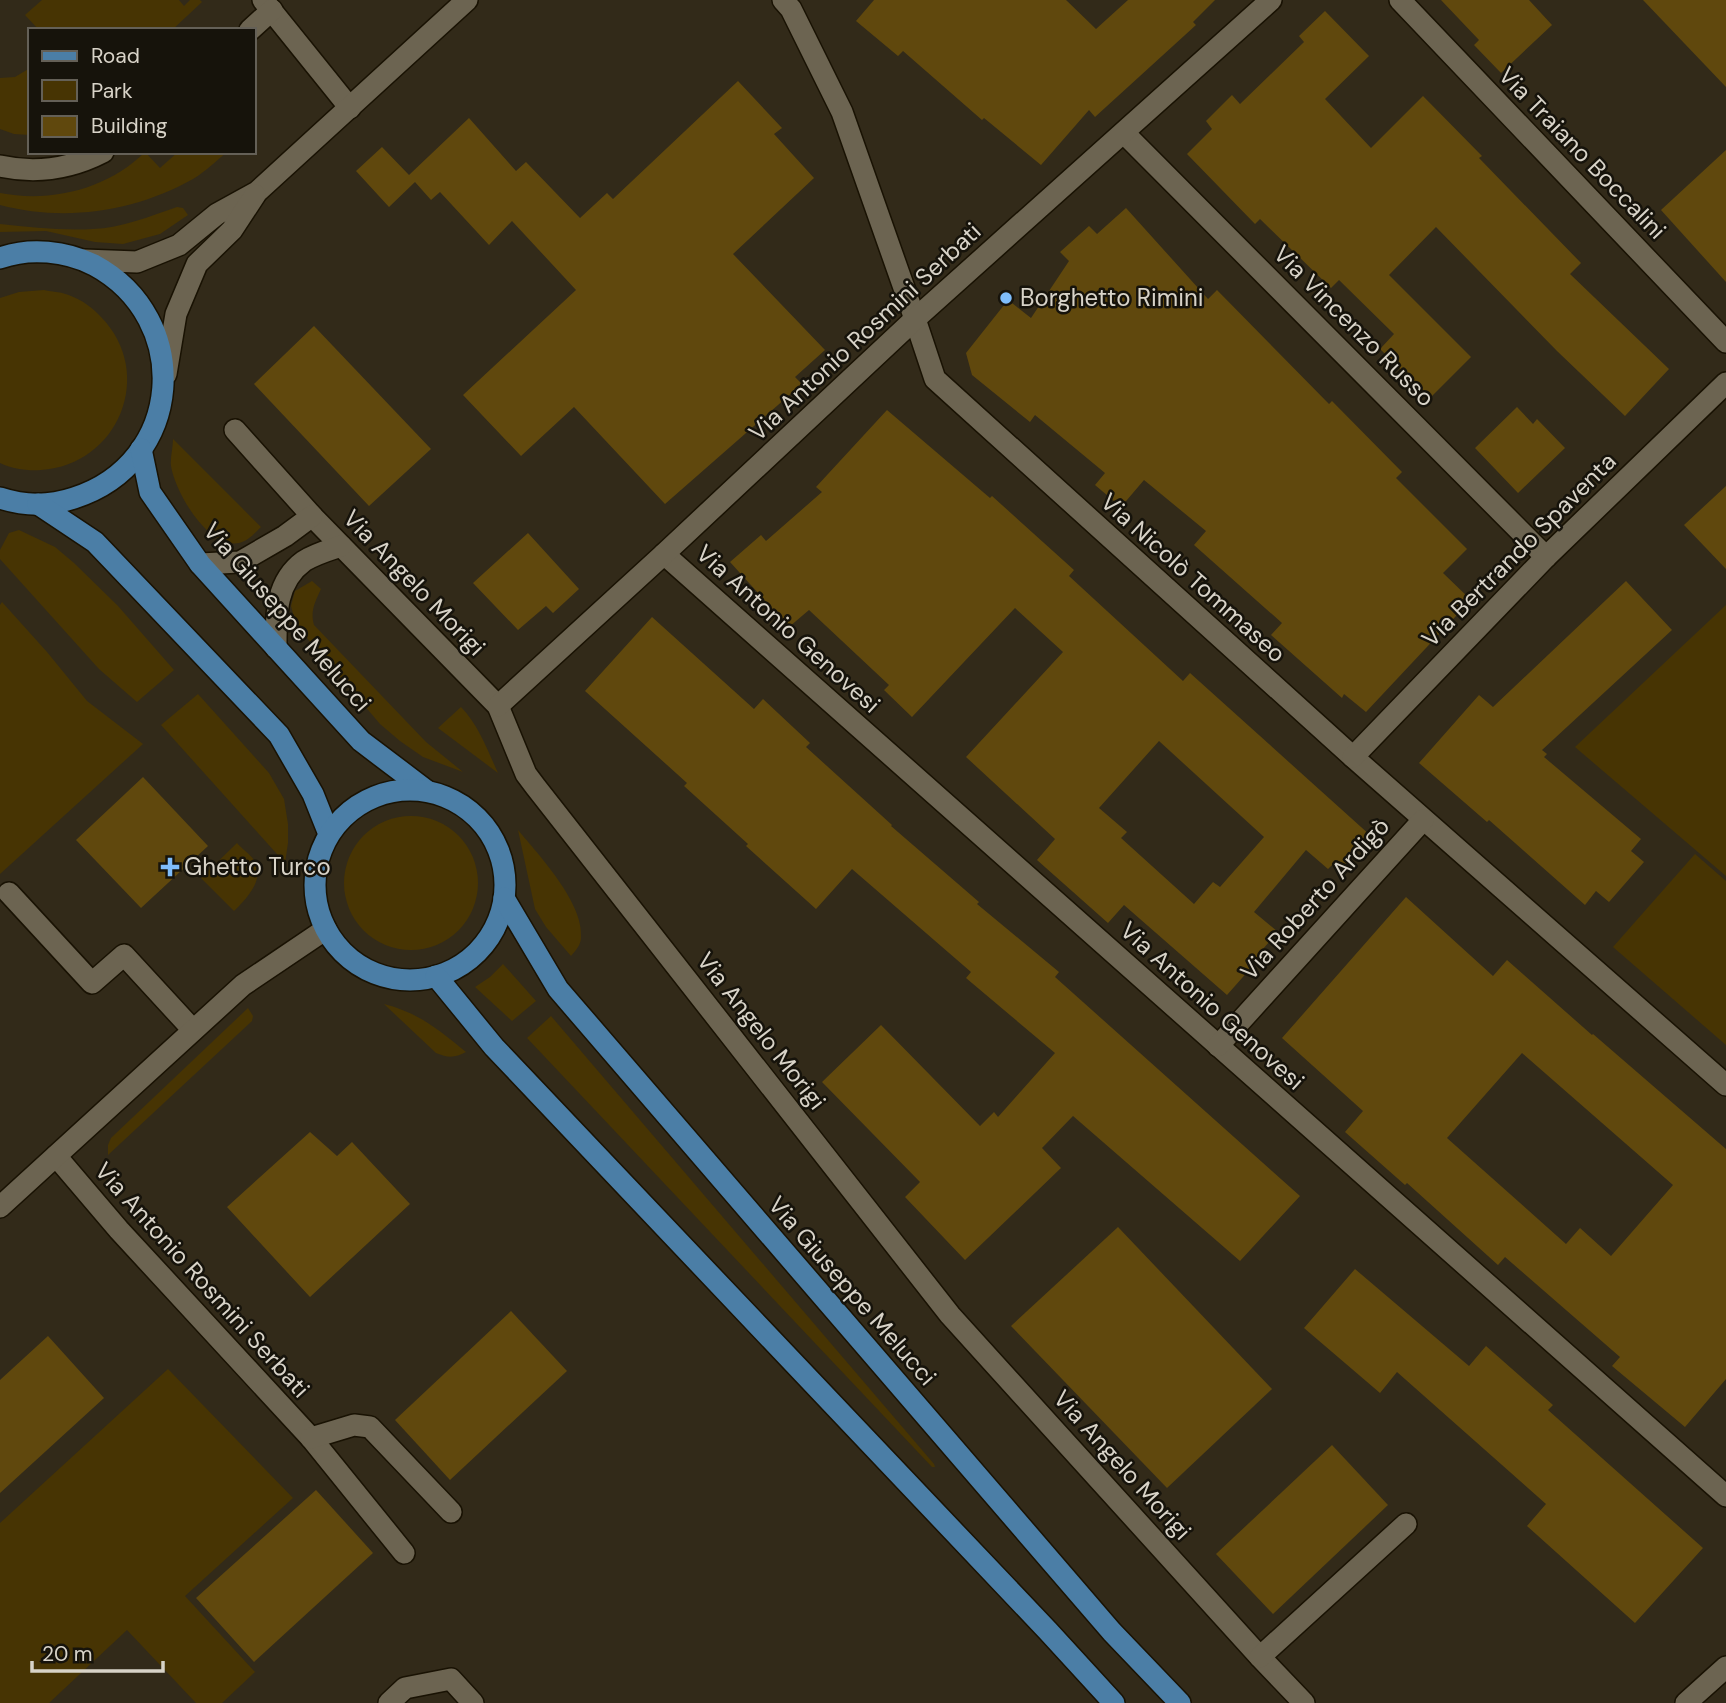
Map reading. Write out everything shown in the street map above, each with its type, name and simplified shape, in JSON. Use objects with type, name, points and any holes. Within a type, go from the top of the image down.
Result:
[{"type":"main road","points":[[0,258],[32,251],[59,253],[84,260],[108,273],[129,290],[145,312],[157,337],[163,363],[163,390],[152,430],[126,467],[107,483],[62,502],[38,504],[11,502],[0,498]]},
{"type":"main road","name":"Via Giuseppe Melucci","points":[[141,449],[150,492],[200,564],[361,741],[429,792]]},
{"type":"main road","points":[[38,504],[95,542],[279,735],[313,794],[329,834]]},
{"type":"main road","points":[[406,790],[429,792],[452,799],[472,812],[488,830],[500,851],[505,874],[505,898],[497,925],[482,947],[461,965],[436,976],[410,980],[385,977],[361,966],[341,950],[326,929],[317,906],[315,881],[319,857],[329,834],[344,816],[362,803],[383,794],[406,790]]},
{"type":"main road","name":"Via Giuseppe Melucci","points":[[505,898],[558,989],[1112,1632],[1180,1703]]},
{"type":"main road","points":[[436,976],[494,1046],[1114,1703]]},
{"type":"street","points":[[84,260],[137,262],[179,245],[216,214],[257,192],[467,0]]},
{"type":"street","name":"Via Nicolò Tommaseo","points":[[783,0],[791,9],[842,112],[934,379],[1423,820],[1726,1085]]},
{"type":"street","name":"Via Antonio Rosmini Serbati","points":[[498,706],[915,319],[1271,0]]},
{"type":"street","name":"Via Traiano Boccalini","points":[[1400,0],[1726,342]]},
{"type":"street","points":[[251,28],[267,5],[350,108]]},
{"type":"street","name":"Via Vincenzo Russo","points":[[1124,133],[1546,557]]},
{"type":"street","points":[[0,166],[18,170],[49,170],[98,154]]},
{"type":"street","points":[[163,390],[176,314],[197,264],[232,230],[257,192]]},
{"type":"street","name":"Via Bertrando Spaventa","points":[[1353,757],[1546,557],[1726,383]]},
{"type":"street","name":"Via Angelo Morigi","points":[[235,430],[312,516],[498,706],[526,774],[950,1315],[1304,1703]]},
{"type":"street","points":[[200,564],[240,562],[285,536],[312,516]]},
{"type":"street","points":[[276,648],[276,609],[286,579],[305,561],[341,546]]},
{"type":"street","name":"Via Antonio Genovesi","points":[[664,554],[1726,1496]]},
{"type":"street","name":"Via Roberto Ardigò","points":[[1217,1046],[1423,820]]},
{"type":"street","points":[[9,893],[92,983],[124,955],[193,1030]]},
{"type":"street","points":[[0,1207],[243,985],[326,929]]},
{"type":"street","name":"Via Antonio Rosmini Serbati","points":[[55,1156],[119,1230],[311,1438],[404,1553]]},
{"type":"street","points":[[311,1438],[354,1425],[370,1427],[450,1512]]},
{"type":"street","points":[[1260,1657],[1406,1524]]},
{"type":"street","points":[[1686,1703],[1726,1667]]},
{"type":"street","points":[[389,1703],[405,1688],[451,1679],[473,1703]]},
{"type":"green space","points":[[42,0],[179,0],[184,6],[190,0],[202,2],[174,28],[37,28],[25,15]]},
{"type":"green space","points":[[28,69],[28,135],[0,129],[0,78],[15,77]]},
{"type":"green space","points":[[143,154],[147,154],[160,168],[176,154],[225,154],[193,179],[147,199],[123,206],[99,211],[49,213],[0,205],[0,193],[39,196],[78,190],[96,184],[130,165]]},
{"type":"green space","points":[[177,207],[183,208],[188,215],[160,234],[123,244],[95,242],[46,231],[0,232],[0,224],[58,229],[104,228],[136,221]]},
{"type":"green space","points":[[44,290],[75,298],[101,317],[117,339],[126,364],[127,389],[121,413],[109,434],[91,452],[68,464],[41,470],[25,470],[0,463],[0,298],[19,292]]},
{"type":"green space","points":[[173,439],[261,527],[251,537],[239,543],[227,542],[216,537],[195,516],[174,477],[171,463]]},
{"type":"green space","points":[[19,530],[55,547],[74,563],[118,606],[174,670],[137,702],[99,669],[0,559],[0,550],[9,533]]},
{"type":"green space","points":[[312,581],[321,589],[313,611],[314,625],[426,742],[463,772],[423,757],[380,724],[296,625],[291,606],[295,591]]},
{"type":"green space","points":[[2,602],[87,701],[143,744],[0,874],[0,605]]},
{"type":"green space","points":[[1726,605],[1726,876],[1575,747]]},
{"type":"green space","points":[[198,694],[269,773],[284,799],[288,824],[285,863],[161,725]]},
{"type":"green space","points":[[461,707],[478,730],[498,773],[438,728]]},
{"type":"green space","points":[[411,816],[437,821],[459,835],[473,857],[478,883],[473,909],[459,931],[437,945],[411,950],[385,945],[363,931],[349,909],[344,883],[349,857],[363,835],[385,821]]},
{"type":"green space","points":[[518,830],[548,865],[575,909],[581,940],[571,956],[546,927],[535,909]]},
{"type":"green space","points":[[237,843],[254,860],[258,874],[253,888],[234,911],[201,878]]},
{"type":"green space","points":[[1695,854],[1726,881],[1726,1045],[1613,947]]},
{"type":"green space","points":[[503,964],[536,1001],[512,1021],[475,987]]},
{"type":"green space","points":[[384,1004],[418,1017],[466,1052],[451,1057],[436,1053]]},
{"type":"green space","points":[[248,1008],[253,1016],[252,1021],[108,1155],[111,1138]]},
{"type":"green space","points":[[551,1016],[935,1467],[932,1467],[527,1038]]},
{"type":"green space","points":[[168,1369],[293,1498],[185,1596],[255,1672],[222,1703],[196,1703],[127,1630],[49,1703],[0,1703],[0,1523]]},
{"type":"building","points":[[874,0],[1066,0],[1096,29],[1128,0],[1215,0],[1193,22],[1196,25],[1095,117],[1089,110],[1041,165],[984,118],[982,120],[903,51],[898,56],[856,21]]},
{"type":"building","points":[[1441,0],[1529,0],[1552,25],[1501,73],[1474,45],[1479,40]]},
{"type":"building","points":[[1643,0],[1726,0],[1726,87]]},
{"type":"building","points":[[1325,11],[1369,56],[1325,99],[1371,148],[1423,96],[1581,263],[1570,274],[1669,369],[1625,416],[1557,351],[1436,227],[1389,275],[1471,357],[1430,398],[1380,349],[1394,334],[1339,280],[1331,288],[1260,219],[1255,224],[1187,154],[1212,129],[1206,121],[1232,95],[1240,104],[1304,42],[1299,36]]},
{"type":"building","points":[[738,81],[782,128],[774,134],[814,178],[733,254],[825,350],[795,377],[802,384],[665,504],[574,407],[521,456],[463,395],[576,290],[512,221],[489,245],[440,192],[431,200],[415,182],[389,207],[356,171],[382,147],[409,175],[469,118],[516,171],[526,162],[580,218],[607,193],[613,199]]},
{"type":"building","points":[[1726,150],[1726,282],[1661,210]]},
{"type":"building","points":[[1126,208],[1208,299],[1217,290],[1329,404],[1332,401],[1402,472],[1396,478],[1467,549],[1443,573],[1471,600],[1366,712],[1344,694],[1342,698],[1271,635],[1282,623],[1194,545],[1206,531],[1144,480],[1121,507],[1095,485],[1105,473],[1035,415],[1030,422],[972,375],[966,353],[1008,300],[1031,318],[1069,261],[1060,252],[1089,226],[1097,234]]},
{"type":"building","points":[[314,326],[431,449],[369,506],[254,384]]},
{"type":"building","points":[[1517,407],[1533,424],[1537,419],[1565,448],[1518,493],[1475,448]]},
{"type":"building","points":[[887,410],[990,498],[992,496],[1074,570],[1069,576],[1183,681],[1190,673],[1371,836],[1344,867],[1337,860],[1328,869],[1306,850],[1254,912],[1278,932],[1262,950],[1265,952],[1227,995],[1124,905],[1108,923],[1037,860],[1055,839],[966,757],[1063,652],[1015,608],[912,717],[884,690],[889,685],[809,610],[789,627],[730,562],[761,535],[766,541],[822,492],[816,487]],"holes":[[[1159,741],[1264,837],[1220,887],[1213,882],[1194,904],[1121,838],[1127,832],[1099,808]]]},
{"type":"building","points":[[1726,486],[1726,569],[1684,525]]},
{"type":"building","points":[[528,533],[579,589],[553,613],[546,606],[518,630],[473,583]]},
{"type":"building","points":[[1626,581],[1672,630],[1542,750],[1547,754],[1544,757],[1641,839],[1631,851],[1644,862],[1609,902],[1596,891],[1585,905],[1489,820],[1487,822],[1419,763],[1479,695],[1493,707]]},
{"type":"building","points":[[652,617],[754,709],[763,699],[810,743],[806,747],[891,826],[979,902],[977,904],[1059,972],[1055,977],[1300,1196],[1240,1261],[1073,1116],[1042,1148],[1061,1168],[965,1260],[905,1197],[920,1182],[822,1082],[881,1025],[980,1126],[994,1112],[998,1117],[1055,1053],[966,978],[971,972],[852,869],[816,909],[684,786],[687,783],[585,691]]},
{"type":"building","points":[[143,777],[208,846],[141,908],[76,840]]},
{"type":"building","points":[[1406,897],[1493,976],[1507,960],[1726,1149],[1726,1379],[1685,1427],[1612,1366],[1620,1357],[1505,1257],[1498,1265],[1407,1183],[1405,1185],[1345,1132],[1363,1111],[1282,1038]],"holes":[[[1522,1053],[1673,1185],[1611,1256],[1580,1228],[1566,1244],[1447,1138]]]},
{"type":"building","points":[[310,1132],[337,1156],[352,1142],[410,1204],[310,1297],[227,1207]]},
{"type":"building","points":[[1118,1227],[1272,1389],[1167,1488],[1011,1326]]},
{"type":"building","points":[[1355,1269],[1469,1366],[1486,1346],[1553,1405],[1548,1410],[1703,1548],[1635,1623],[1527,1526],[1546,1504],[1397,1372],[1380,1393],[1304,1328]]},
{"type":"building","points":[[511,1311],[567,1371],[450,1480],[395,1420]]},
{"type":"building","points":[[48,1336],[104,1398],[0,1493],[0,1380]]},
{"type":"building","points":[[1332,1445],[1388,1505],[1273,1614],[1216,1554]]},
{"type":"building","points":[[316,1490],[373,1553],[254,1662],[196,1598]]},
{"type":"place","name":"Borghetto Rimini","points":[[1006,298]]},
{"type":"place","name":"Ghetto Turco","points":[[170,867]]}]
